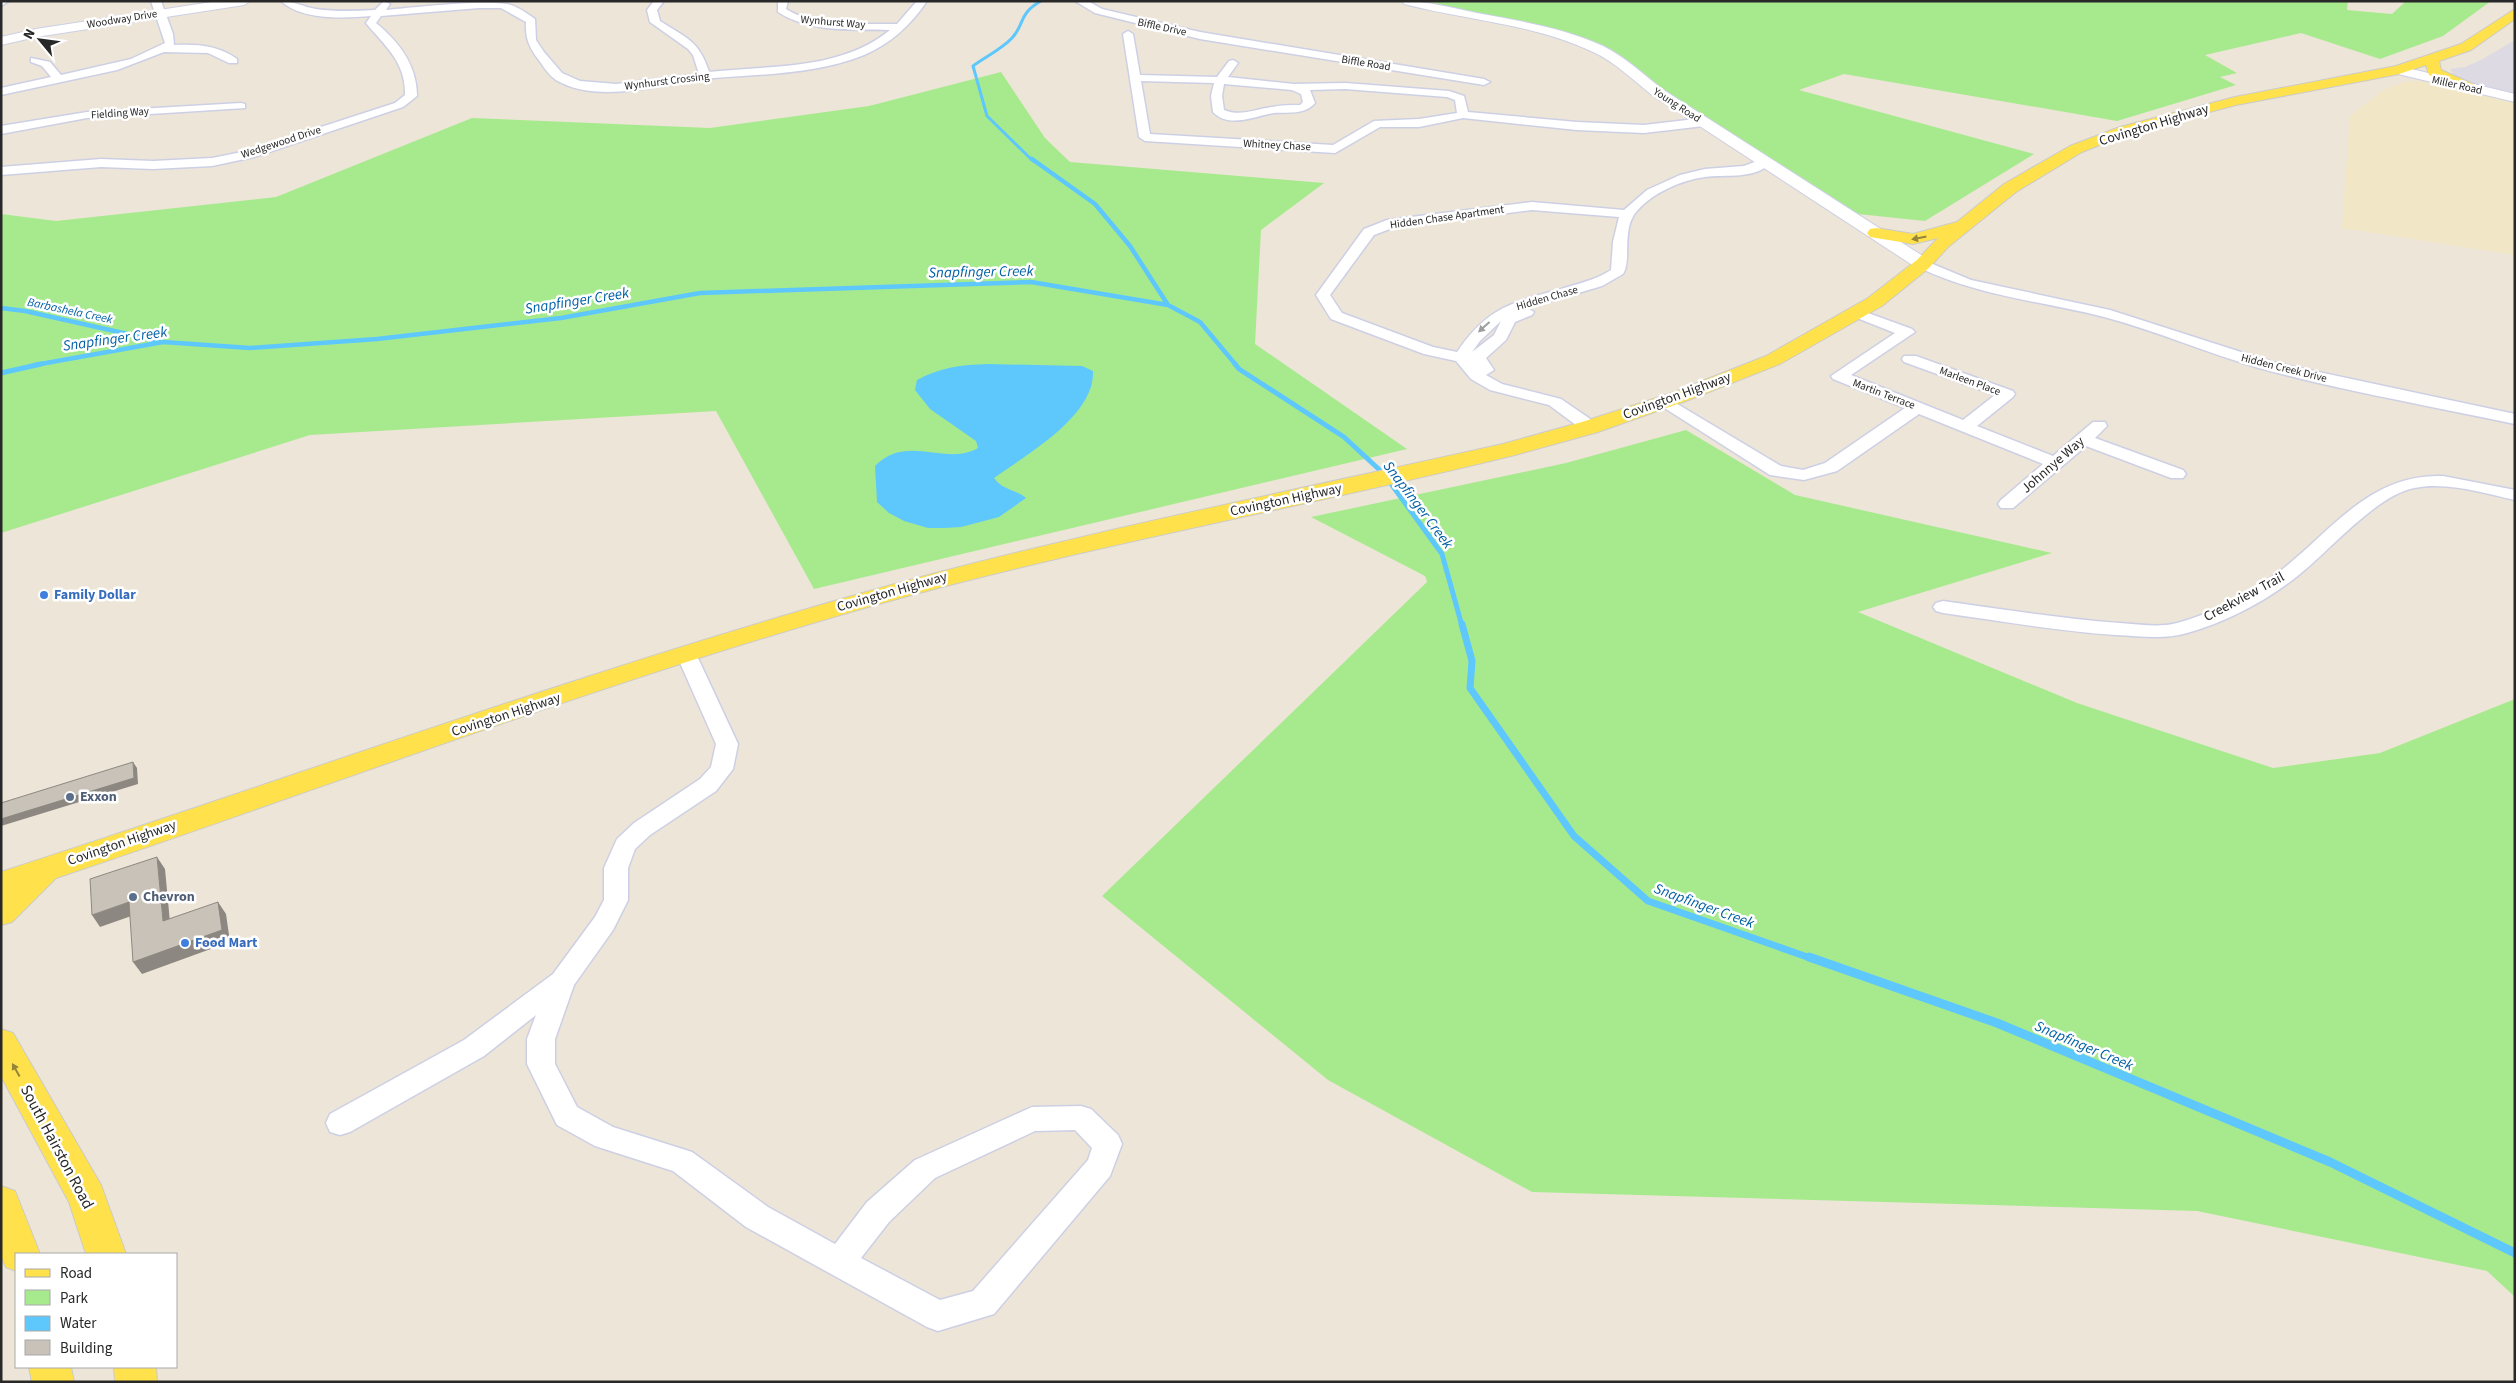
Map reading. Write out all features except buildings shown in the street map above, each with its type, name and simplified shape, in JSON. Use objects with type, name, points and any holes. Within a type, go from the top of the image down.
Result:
[{"type":"main road","name":"Covington Highway","points":[[1,884],[805,617],[978,569],[1455,462],[1582,429],[1663,402],[1773,360],[1875,302],[1923,264],[1942,244],[2010,188],[2076,149],[2125,130],[2235,101],[2399,70],[2432,60],[2466,47],[2515,13]]},
{"type":"main road","points":[[2432,60],[2434,72],[2438,76],[2470,88]]},
{"type":"main road","points":[[1876,233],[1913,240],[1956,226],[1962,227]]},
{"type":"main road","points":[[1,874],[46,869]]},
{"type":"main road","points":[[1,913],[46,869]]},
{"type":"main road","name":"South Hairston Road","points":[[1,1043],[86,1197],[106,1253]]},
{"type":"main road","points":[[1,1204],[20,1253]]},
{"type":"main road","points":[[50,1368],[53,1382]]},
{"type":"main road","points":[[135,1368],[136,1382]]},
{"type":"street","name":"Woodway Drive","points":[[1,41],[157,8],[244,1]]},
{"type":"street","name":"Wynhurst Crossing","points":[[286,1],[291,5],[320,12],[384,6],[508,3],[531,21],[531,40],[556,76],[563,80],[584,85],[620,87],[705,76],[784,73],[851,56],[869,49],[898,27],[922,1]]},
{"type":"street","points":[[659,1],[652,10],[654,22],[692,47],[698,54],[705,76]]},
{"type":"street","name":"Wynhurst Way","points":[[783,1],[781,10],[796,19],[823,23],[898,27]]},
{"type":"street","name":"Biffle Drive","points":[[1080,1],[1085,7],[1113,17],[1248,45]]},
{"type":"street","name":"Young Road","points":[[1408,1],[1542,31],[1598,50],[1616,60],[1657,92],[1923,264]]},
{"type":"street","name":"Wedgewood Drive","points":[[1,171],[101,163],[152,165],[212,162],[250,154],[399,105],[411,96],[412,84],[409,71],[385,35],[371,24],[384,6]]},
{"type":"street","points":[[1,92],[148,57],[163,49],[170,44],[170,38],[157,8]]},
{"type":"street","name":"Whitney Chase","points":[[1128,34],[1145,137],[1335,149],[1378,123],[1419,123],[1462,115],[1577,126],[1644,129],[1704,122]]},
{"type":"street","name":"Biffle Road","points":[[1248,45],[1484,82]]},
{"type":"street","points":[[163,49],[206,49],[216,51],[232,61]]},
{"type":"street","points":[[35,60],[46,64],[57,78]]},
{"type":"street","points":[[1233,63],[1220,80],[1215,96],[1218,112],[1229,116],[1245,117],[1272,110],[1303,108],[1309,103],[1309,97],[1306,92],[1294,88]]},
{"type":"street","name":"Miller Road","points":[[2399,70],[2515,98]]},
{"type":"street","points":[[1135,78],[1220,80],[1294,88],[1345,86],[1449,94],[1460,98],[1462,115]]},
{"type":"street","name":"Fielding Way","points":[[1,130],[87,115],[240,106]]},
{"type":"street","points":[[1695,161],[1704,173]]},
{"type":"street","points":[[1627,214],[1652,192],[1671,183],[1704,173],[1733,168],[1757,167],[1765,162]]},
{"type":"street","name":"Hidden Chase Apartment","points":[[1478,357],[1461,357],[1429,351],[1336,316],[1323,295],[1369,232],[1392,223],[1532,206],[1627,214]]},
{"type":"street","name":"Hidden Chase","points":[[1478,357],[1502,337],[1509,320],[1514,316],[1566,304],[1606,286],[1610,278],[1618,271],[1618,255],[1627,214]]},
{"type":"street","name":"Hidden Creek Drive","points":[[1923,264],[1946,277],[2039,301],[2057,302],[2165,330],[2222,352],[2267,365],[2515,419]]},
{"type":"street","name":"Hidden Chase","points":[[1461,357],[1473,337],[1500,313],[1526,301],[1562,294],[1610,278]]},
{"type":"street","name":"Martin Terrace","points":[[1857,313],[1907,332],[1839,376],[2055,463]]},
{"type":"street","points":[[1461,357],[1476,376],[1496,387],[1523,394],[1582,429]]},
{"type":"street","points":[[1478,357],[1496,387]]},
{"type":"street","name":"Marleen Place","points":[[1910,359],[2008,394],[1965,427]]},
{"type":"street","points":[[1663,402],[1776,471],[1804,475],[1831,468],[1918,408]]},
{"type":"street","name":"Johnnye Way","points":[[2007,504],[2099,426]]},
{"type":"street","points":[[2083,439],[2177,474]]},
{"type":"street","name":"Creekview Trail","points":[[1943,607],[2099,628],[2151,631],[2182,628],[2221,612],[2280,581],[2371,504],[2404,484],[2434,482],[2465,484],[2515,495]]},
{"type":"street","points":[[687,656],[727,744],[722,769],[708,785],[642,829],[625,845],[616,868],[616,900],[604,923],[562,981],[541,1039],[541,1064],[566,1116],[605,1137],[682,1161],[757,1217],[839,1262],[938,1316],[983,1303],[1100,1167],[1108,1144],[1081,1118],[1032,1119],[925,1169],[878,1212],[839,1262]]},
{"type":"street","points":[[340,1123],[474,1048],[562,981]]},
{"type":"shaded area","points":[[2515,40],[2515,94],[2469,84],[2455,78],[2450,69],[2465,67],[2481,60]]},
{"type":"shaded area","points":[[2408,81],[2426,82],[2515,99],[2515,255],[2342,228],[2350,116],[2385,89]]},
{"type":"green space","points":[[1427,1],[2348,1],[2347,10],[2392,14],[2406,1],[2491,1],[2443,36],[2380,59],[2301,33],[2205,55],[2237,73],[2220,77],[2236,85],[2117,121],[1844,74],[1799,90],[2034,154],[1925,221],[1858,214],[1701,115],[1603,47]]},
{"type":"green space","points":[[1001,72],[1045,138],[1070,162],[1324,183],[1261,230],[1255,344],[1407,449],[814,589],[716,411],[310,435],[1,533],[1,214],[56,221],[276,197],[472,118],[710,128],[869,106]]},
{"type":"green space","points":[[1686,430],[1795,495],[2052,553],[1858,612],[2077,703],[2273,768],[2380,753],[2515,699],[2515,1297],[2487,1271],[2197,1211],[1532,1192],[1328,1080],[1102,896],[1427,582],[1425,576],[1311,517],[1566,463]]},
{"type":"water","points":[[988,364],[1082,366],[1093,371],[1091,388],[1083,403],[1071,418],[1057,432],[994,478],[1001,485],[1026,498],[999,517],[961,527],[928,528],[904,521],[889,513],[877,502],[875,466],[888,457],[900,452],[952,454],[965,453],[978,448],[976,441],[930,409],[915,390],[917,380],[935,372],[951,368]]},
{"type":"waterway","points":[[1033,161],[987,116],[973,66],[1008,42],[1016,33],[1029,10],[1041,1]]},
{"type":"waterway","points":[[1032,159],[1095,204],[1130,246],[1168,305]]},
{"type":"waterway","name":"Snapfinger Creek","points":[[35,365],[163,342],[250,348],[377,339],[561,318],[700,293],[1031,282],[1168,305]]},
{"type":"waterway","name":"Snapfinger Creek","points":[[1168,305],[1200,322],[1236,365]]},
{"type":"waterway","name":"Barbashela Creek","points":[[1,308],[25,311],[159,341]]},
{"type":"waterway","name":"Snapfinger Creek","points":[[1,373],[41,364]]},
{"type":"waterway","name":"Snapfinger Creek","points":[[1235,364],[1239,369],[1344,437],[1384,474],[1442,554],[1462,626]]},
{"type":"waterway","name":"Snapfinger Creek","points":[[1462,624],[1472,661],[1470,688],[1574,836],[1648,901],[1813,959]]},
{"type":"waterway","name":"Snapfinger Creek","points":[[1809,957],[1997,1023],[2330,1162],[2515,1253]]},
{"type":"place","name":"Family Dollar","points":[[44,595]]},
{"type":"place","name":"Exxon","points":[[70,797]]},
{"type":"place","name":"Chevron","points":[[133,897]]},
{"type":"place","name":"Food Mart","points":[[185,943]]}]
